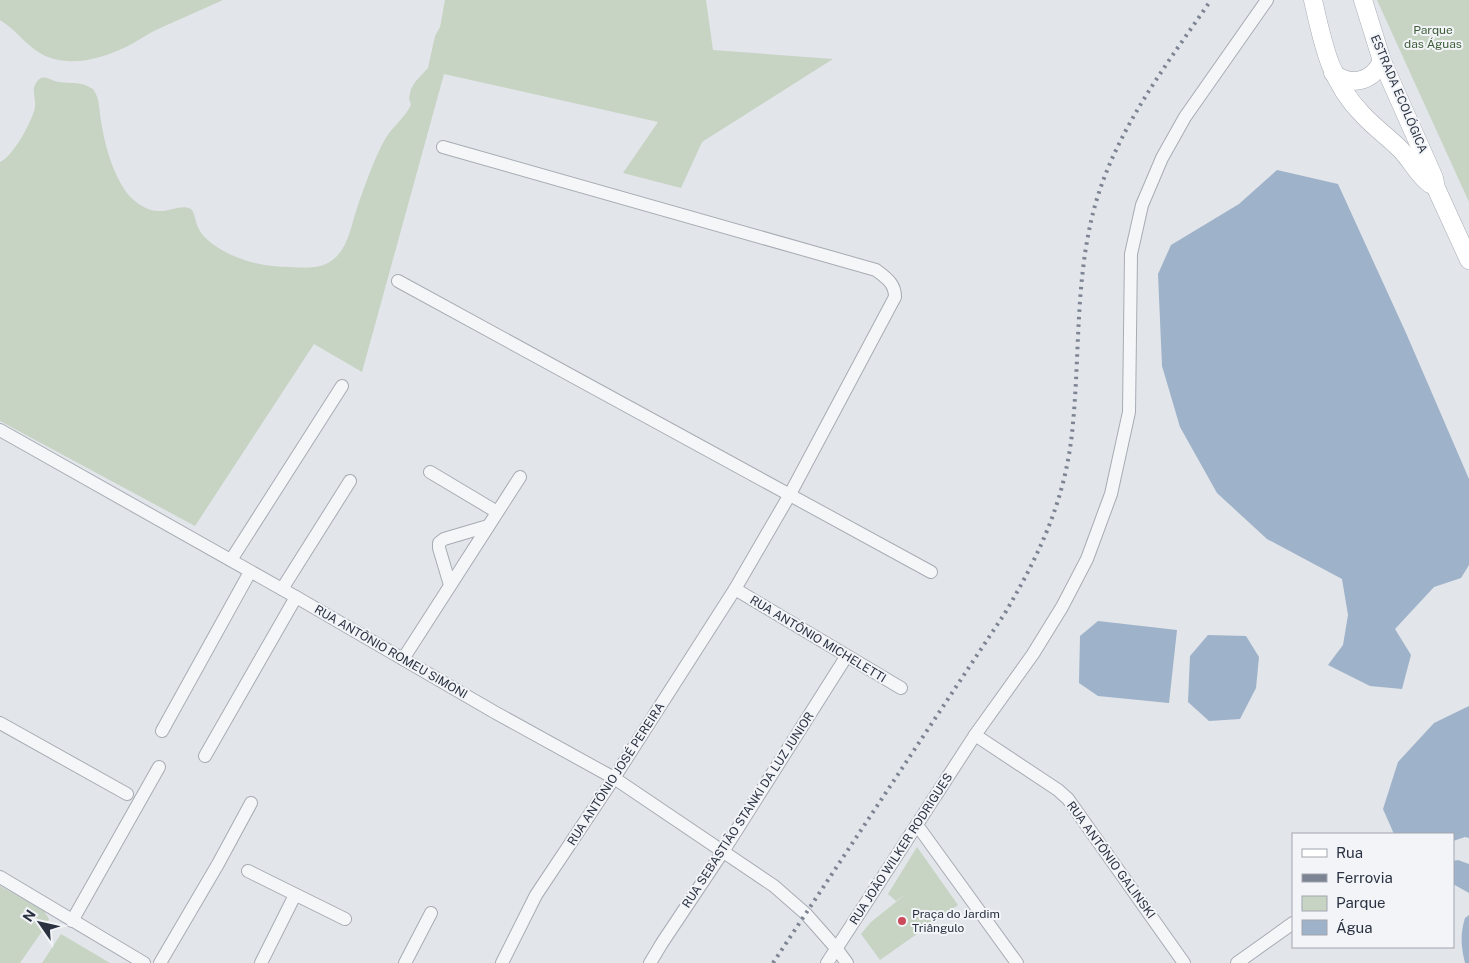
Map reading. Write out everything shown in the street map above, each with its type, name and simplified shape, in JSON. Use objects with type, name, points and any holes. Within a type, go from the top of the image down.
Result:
[{"type":"street","name":"RUA JOÃO WILKER RODRIGUES","points":[[827,963],[975,735],[1033,654],[1062,607],[1087,558],[1111,494],[1129,412],[1131,254],[1142,205],[1162,158],[1185,117],[1267,0]]},
{"type":"street","name":"ESTRADA ECOLÓGICA","points":[[1313,0],[1333,73],[1354,106],[1400,149],[1425,180],[1436,188]]},
{"type":"street","name":"ESTRADA ECOLÓGICA","points":[[1363,0],[1382,61],[1469,260]]},
{"type":"street","points":[[1333,73],[1345,80],[1359,81],[1376,72],[1382,61]]},
{"type":"street","name":"RUA ANTÔNIO JOSÉ PEREIRA","points":[[443,147],[876,270],[888,279],[895,290],[895,297],[789,496],[735,589],[614,778],[536,895],[502,963]]},
{"type":"street","points":[[398,282],[931,572]]},
{"type":"street","points":[[231,560],[342,386]]},
{"type":"street","name":"RUA ANTÔNIO ROMEU SIMONI","points":[[0,430],[282,589],[505,718],[614,778],[724,850],[774,886],[806,914],[847,963]]},
{"type":"street","points":[[430,472],[497,512]]},
{"type":"street","points":[[403,659],[520,477]]},
{"type":"street","points":[[282,589],[350,481]]},
{"type":"street","points":[[450,585],[439,548],[440,542],[444,539],[488,526]]},
{"type":"street","points":[[162,732],[250,572]]},
{"type":"street","name":"RUA ANTÔNIO MICHELETTI","points":[[735,589],[846,657],[901,688]]},
{"type":"street","points":[[205,756],[296,597]]},
{"type":"street","name":"RUA SEBASTIÃO STANKI DA LUZ JUNIOR","points":[[650,963],[846,657]]},
{"type":"street","points":[[0,723],[127,794]]},
{"type":"street","name":"RUA ANTÔNIO GALINSKI","points":[[975,735],[1058,790],[1068,799],[1184,963]]},
{"type":"street","points":[[72,921],[160,767]]},
{"type":"street","points":[[160,963],[251,803]]},
{"type":"street","points":[[917,824],[1017,963]]},
{"type":"street","points":[[248,871],[345,919]]},
{"type":"street","points":[[0,878],[144,963]]},
{"type":"street","points":[[261,963],[295,895]]},
{"type":"street","points":[[405,963],[431,913]]},
{"type":"street","points":[[1237,963],[1292,924]]},
{"type":"green space","points":[[0,0],[223,0],[156,30],[117,51],[98,58],[68,61],[58,60],[41,54],[0,20]]},
{"type":"green space","points":[[445,0],[706,0],[713,50],[833,59],[702,142],[681,188],[623,173],[658,122],[444,74],[362,372],[314,344],[195,526],[0,421],[0,162],[16,146],[30,121],[35,107],[34,88],[38,80],[46,78],[57,82],[80,84],[93,89],[98,100],[105,140],[113,167],[126,192],[141,206],[156,211],[184,207],[191,209],[197,225],[208,240],[219,248],[246,261],[273,266],[317,267],[331,261],[345,244],[380,148],[411,105],[409,98],[411,89],[428,68],[435,36],[440,27]]},
{"type":"green space","name":"Parque das Águas","points":[[1377,0],[1469,0],[1469,202]]},
{"type":"green space","name":"Praça do Jardim Triângulo","points":[[917,847],[958,905],[880,960],[861,934],[871,922],[906,894],[896,901],[888,894]]},
{"type":"green space","points":[[0,886],[44,911],[49,919],[20,963],[0,963]]},
{"type":"green space","points":[[61,934],[110,963],[42,963]]},
{"type":"water","points":[[1277,170],[1338,184],[1406,333],[1469,479],[1469,565],[1461,578],[1434,587],[1395,629],[1411,655],[1402,689],[1370,686],[1328,665],[1343,645],[1348,615],[1342,579],[1267,539],[1217,493],[1180,427],[1162,366],[1158,274],[1171,245],[1239,204]]},
{"type":"water","points":[[1098,621],[1177,630],[1169,703],[1098,696],[1079,683],[1080,636]]},
{"type":"water","points":[[1208,635],[1246,636],[1259,657],[1256,688],[1240,719],[1209,721],[1188,702],[1190,656]]},
{"type":"water","points":[[1469,706],[1469,838],[1465,837],[1454,841],[1454,833],[1394,833],[1383,809],[1398,762],[1434,723]]},
{"type":"water","points":[[1458,860],[1469,864],[1469,893],[1454,885],[1454,861]]},
{"type":"water","points":[[1469,915],[1469,963],[1465,963],[1462,935],[1465,918]]},
{"type":"railway","points":[[773,963],[1005,613],[1041,545],[1058,499],[1070,450],[1081,285],[1089,229],[1096,202],[1105,174],[1130,122],[1161,72],[1211,0]]},
{"type":"place","name":"Praça do Jardim Triângulo","points":[[902,921]]}]
